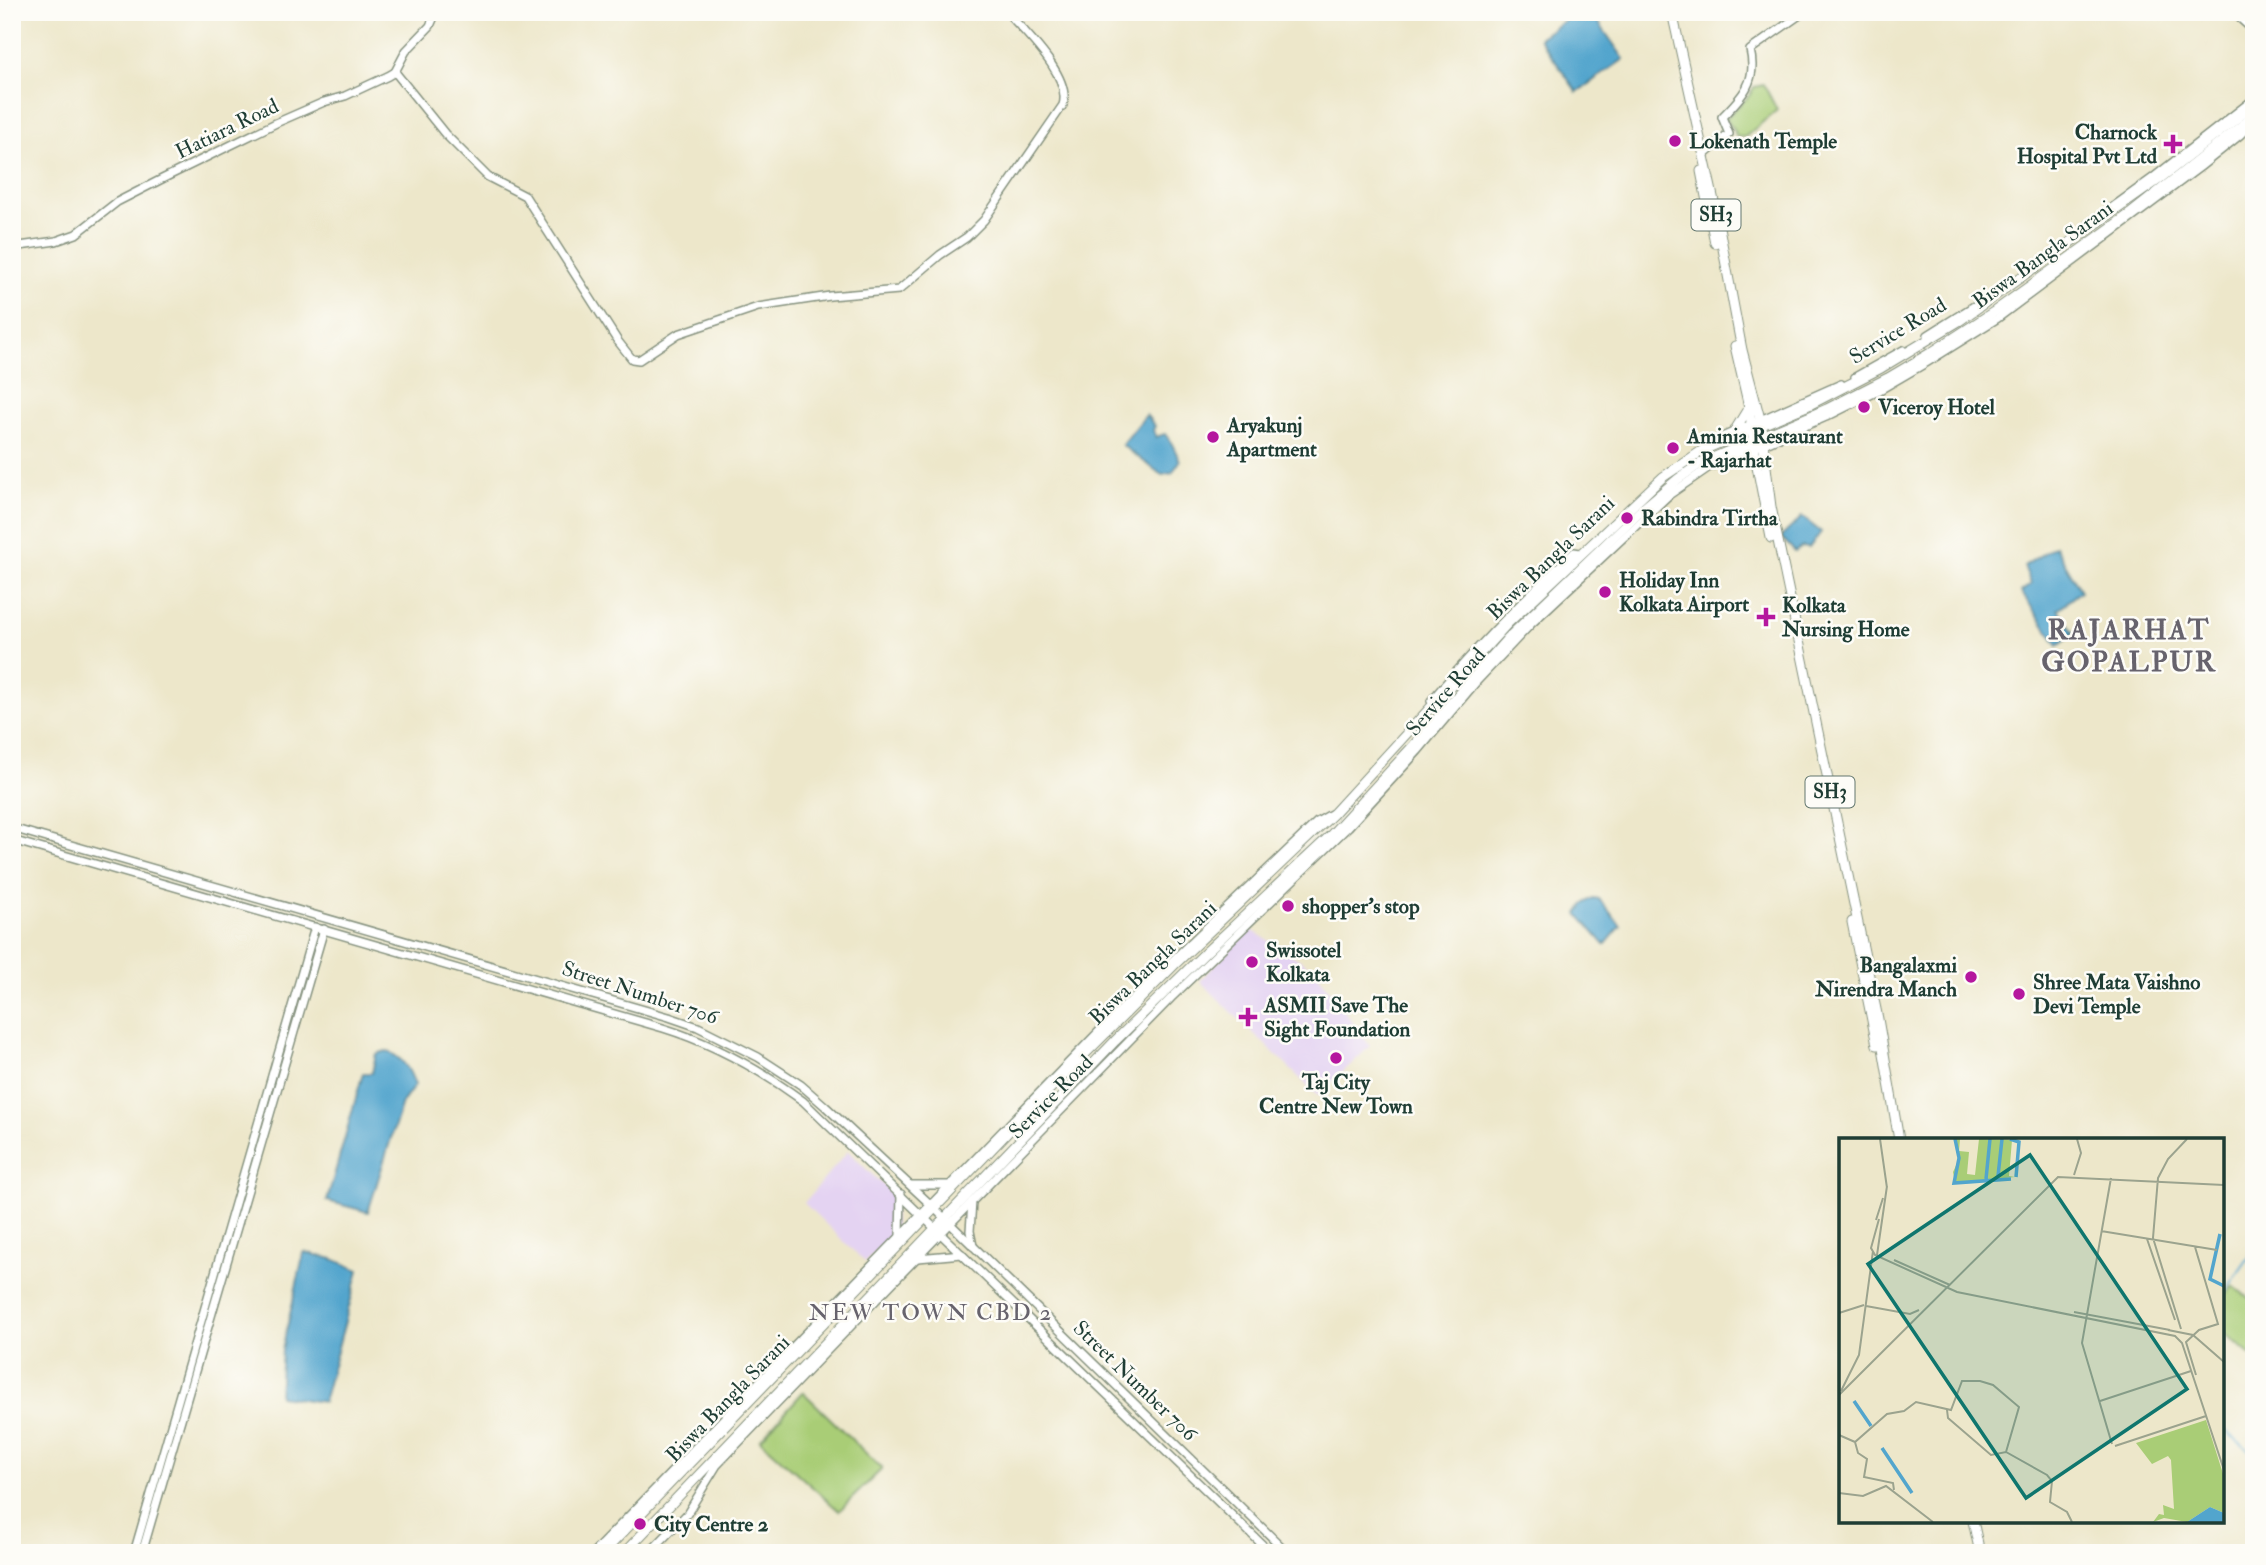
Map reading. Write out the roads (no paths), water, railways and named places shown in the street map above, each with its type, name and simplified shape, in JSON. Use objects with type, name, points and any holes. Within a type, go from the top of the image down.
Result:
[{"type":"main road","name":"SH3","points":[[1667,12],[1749,407],[1757,433]]},
{"type":"main road","name":"SH3","points":[[1672,12],[1875,1007],[1897,1138]]},
{"type":"main road","points":[[2244,12],[2254,21]]},
{"type":"main road","name":"Biswa Bangla Sarani","points":[[624,1553],[948,1221],[1115,1041],[1331,835],[1416,748],[1508,638],[1639,512],[1695,467],[1881,368],[1958,319],[2138,191],[2158,180],[2254,105]]},
{"type":"main road","name":"Biswa Bangla Sarani","points":[[603,1553],[675,1474],[933,1207],[1158,981],[1333,814],[1408,735],[1483,645],[1541,586],[1663,477],[1686,460],[1717,444],[1827,409],[1888,378],[1999,312],[2254,118]]},
{"type":"main road","points":[[1735,430],[1749,407]]},
{"type":"main road","points":[[1976,1523],[1982,1553]]},
{"type":"street","points":[[436,12],[430,26],[406,51],[395,72],[445,134],[488,177],[525,196],[617,340],[634,359],[644,358],[678,334],[758,307],[830,296],[899,290],[940,255],[967,237],[984,220],[1066,97],[1054,67],[1007,12]]},
{"type":"street","points":[[1703,155],[1729,134],[1721,117],[1745,94],[1753,60],[1750,50],[1804,12]]},
{"type":"street","points":[[2232,12],[2254,31]]},
{"type":"street","name":"Hatiara Road","points":[[12,247],[56,241],[76,234],[117,202],[162,179],[276,123],[345,96],[395,72]]},
{"type":"street","points":[[2138,191],[2254,99]]},
{"type":"street","points":[[1717,444],[1720,438],[1735,430],[1757,433]]},
{"type":"street","points":[[1408,735],[1416,748]]},
{"type":"street","name":"Service Road","points":[[948,1221],[973,1202],[1171,998],[1346,829],[1416,748]]},
{"type":"street","points":[[933,1207],[949,1185],[1171,961],[1317,822],[1333,814]]},
{"type":"street","name":"Street Number 706","points":[[12,828],[698,1027],[758,1057],[801,1085],[910,1185],[1288,1553]]},
{"type":"street","name":"Street Number 706","points":[[12,840],[625,1017],[706,1043],[766,1075],[803,1101],[1271,1553]]},
{"type":"street","points":[[134,1553],[165,1458],[320,928]]},
{"type":"street","points":[[910,1185],[949,1185]]},
{"type":"street","points":[[900,1236],[901,1194]]},
{"type":"street","points":[[973,1202],[970,1231],[973,1248]]},
{"type":"street","points":[[593,1553],[675,1474],[900,1236],[924,1217]]},
{"type":"street","points":[[649,1553],[687,1514],[717,1465],[916,1259],[938,1231]]},
{"type":"street","points":[[916,1259],[962,1254]]},
{"type":"street","points":[[142,1553],[165,1458]]},
{"type":"water","points":[[1577,12],[1591,12],[1624,59],[1577,92],[1539,38]]},
{"type":"water","points":[[1146,415],[1155,426],[1153,430],[1156,437],[1165,434],[1180,461],[1172,473],[1162,475],[1122,445]]},
{"type":"water","points":[[1802,517],[1821,532],[1809,548],[1802,547],[1795,552],[1781,537]]},
{"type":"water","points":[[2055,546],[2081,591],[2058,609],[2074,633],[2058,645],[2021,592],[2031,584],[2024,566]]},
{"type":"water","points":[[1593,898],[1599,899],[1621,926],[1605,945],[1578,914],[1584,904]]},
{"type":"water","points":[[386,1051],[405,1064],[415,1085],[402,1103],[368,1212],[327,1201],[363,1073],[372,1073],[376,1054]]},
{"type":"water","points":[[304,1252],[333,1259],[359,1270],[323,1402],[279,1396],[282,1350]]},
{"type":"waterway","points":[[2224,1293],[2254,1250]]},
{"type":"waterway","points":[[2224,1430],[2254,1454]]},
{"type":"place","name":"Lokenath Temple","points":[[1675,141]]},
{"type":"place","name":"Charnock Hospital Pvt Ltd","points":[[2173,144]]},
{"type":"place","name":"Viceroy Hotel","points":[[1864,407]]},
{"type":"place","name":"Aryakunj Apartment","points":[[1213,437]]},
{"type":"place","name":"Aminia Restaurant - Rajarhat","points":[[1673,448]]},
{"type":"place","name":"Rabindra Tirtha","points":[[1627,518]]},
{"type":"place","name":"Holiday Inn Kolkata Airport","points":[[1605,592]]},
{"type":"place","name":"Kolkata Nursing Home","points":[[1766,617]]},
{"type":"place","name":"shopper's stop","points":[[1288,906]]},
{"type":"place","name":"Swissotel Kolkata","points":[[1252,962]]},
{"type":"place","name":"Bangalaxmi Nirendra Manch","points":[[1971,977]]},
{"type":"place","name":"Shree Mata Vaishno Devi Temple","points":[[2019,994]]},
{"type":"place","name":"ASMII Save The Sight Foundation","points":[[1248,1017]]},
{"type":"place","name":"Taj City Centre New Town","points":[[1336,1058]]},
{"type":"place","name":"City Centre 2","points":[[640,1524]]},
{"type":"district","name":"RAJARHAT GOPALPUR","points":[[2129,646]]},
{"type":"district","name":"NEW TOWN CBD 2","points":[[931,1312]]}]
